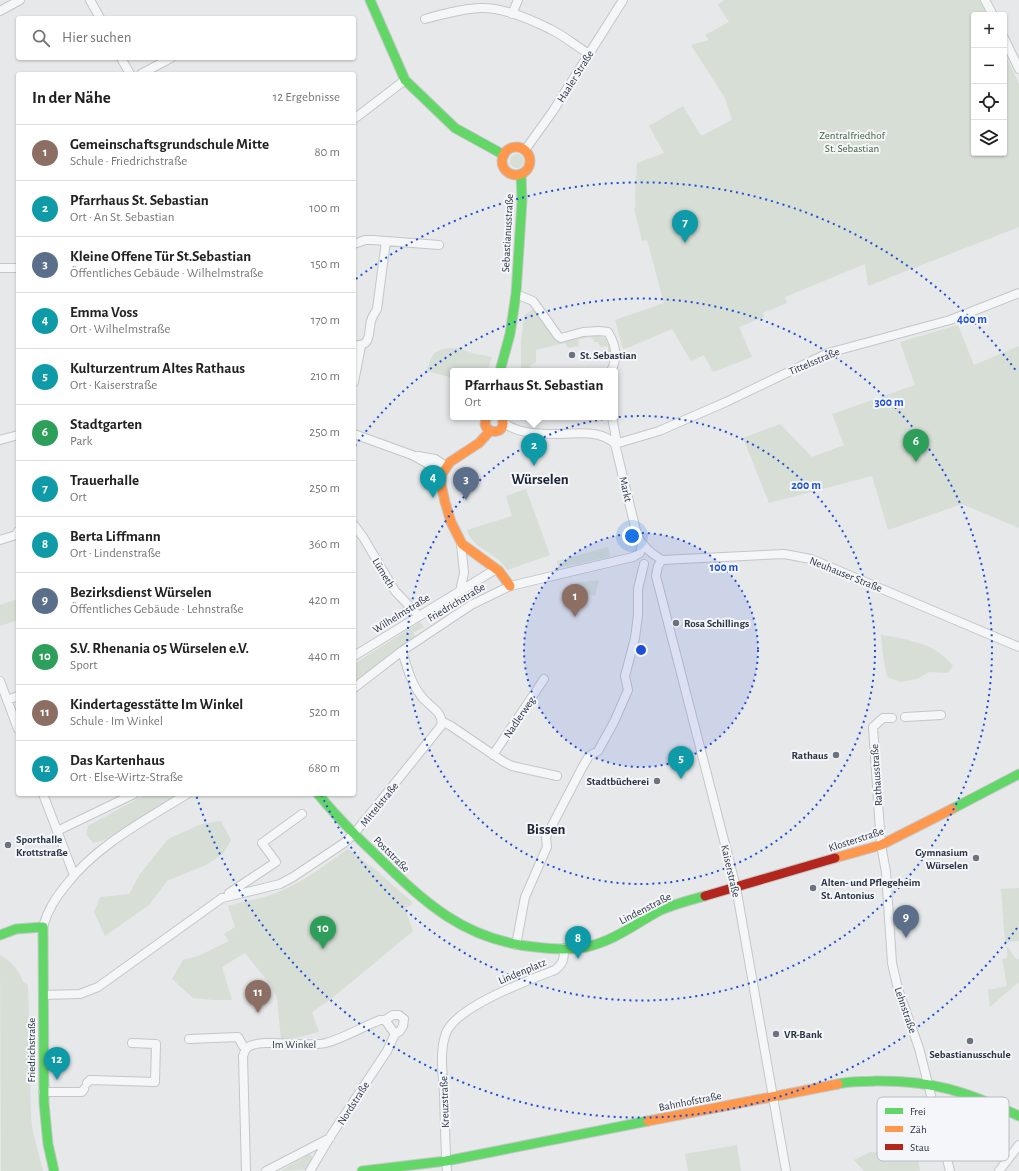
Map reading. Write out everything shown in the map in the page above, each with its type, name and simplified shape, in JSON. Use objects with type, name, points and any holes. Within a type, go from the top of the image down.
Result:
[{"type":"street","points":[[0,10],[20,0]]},
{"type":"street","points":[[90,0],[99,16]]},
{"type":"street","points":[[370,0],[406,80],[454,128],[504,155]]},
{"type":"street","points":[[512,14],[518,0]]},
{"type":"street","name":"Haaler Straße","points":[[525,150],[553,111],[623,0]]},
{"type":"street","points":[[985,0],[991,12]]},
{"type":"street","points":[[425,19],[450,12],[479,8],[494,9],[512,14],[551,29],[589,54]]},
{"type":"street","points":[[1007,42],[1016,56],[1019,69]]},
{"type":"street","points":[[122,60],[129,72]]},
{"type":"street","points":[[145,72],[167,60]]},
{"type":"street","points":[[356,118],[406,80]]},
{"type":"street","points":[[518,147],[525,150],[530,157],[527,169],[521,174],[516,175],[508,172],[503,164],[506,151],[518,147]]},
{"type":"street","name":"Sebastianusstraße","points":[[501,368],[510,334],[516,294],[522,201],[521,174]]},
{"type":"street","points":[[356,243],[365,240],[439,245]]},
{"type":"street","points":[[356,357],[357,345],[365,344],[368,341],[372,318],[377,309],[386,241]]},
{"type":"street","points":[[0,268],[16,268]]},
{"type":"street","name":"Tittelsstraße","points":[[616,444],[659,431],[726,402],[828,353],[950,320],[1019,292]]},
{"type":"street","points":[[516,294],[533,302],[561,338],[583,332],[608,332],[612,337],[616,350],[616,356],[612,368]]},
{"type":"street","points":[[486,420],[485,424],[490,431],[493,432],[502,429],[503,420]]},
{"type":"street","points":[[503,420],[510,427],[523,432],[557,434],[588,433],[605,437],[616,444]]},
{"type":"street","name":"Markt","points":[[612,420],[616,444],[637,535],[642,544],[651,553],[662,560]]},
{"type":"street","points":[[460,590],[464,573],[461,544],[443,495],[441,479],[450,462],[480,444],[490,431]]},
{"type":"street","points":[[356,435],[412,455],[445,469]]},
{"type":"street","points":[[0,440],[16,436]]},
{"type":"street","name":"Lümeth","points":[[356,528],[395,591],[419,616]]},
{"type":"street","points":[[0,540],[16,535]]},
{"type":"street","points":[[461,544],[496,569],[507,579],[510,586]]},
{"type":"street","points":[[642,544],[640,553],[633,557],[644,564],[656,576]]},
{"type":"street","name":"Neuhauser Straße","points":[[662,560],[784,554],[811,559],[1019,647]]},
{"type":"street","name":"Friedrichstraße","points":[[356,686],[402,652],[471,605],[510,586],[633,557]]},
{"type":"street","points":[[656,576],[658,566],[662,560]]},
{"type":"street","points":[[516,945],[525,897],[547,847],[546,837],[582,766],[589,756],[598,751],[614,722],[628,690],[625,676],[635,638],[638,615],[638,589],[644,564]]},
{"type":"street","name":"Wilhelmstraße","points":[[356,655],[496,569]]},
{"type":"street","name":"Kaiserstraße","points":[[656,576],[736,887],[786,1171]]},
{"type":"street","points":[[402,652],[412,682],[422,697],[441,716],[443,722],[512,766],[557,776]]},
{"type":"street","name":"Nadlerweg","points":[[493,755],[544,679]]},
{"type":"street","points":[[0,681],[16,724]]},
{"type":"street","points":[[7,700],[16,697]]},
{"type":"street","points":[[905,717],[941,715]]},
{"type":"street","name":"Rathausstraße","points":[[881,845],[873,727],[883,718],[892,718]]},
{"type":"street","name":"Mittelstraße","points":[[222,898],[280,884],[344,843],[354,834],[442,726],[443,722]]},
{"type":"street","name":"Klosterstraße","points":[[736,887],[881,845],[1019,774]]},
{"type":"street","points":[[44,796],[74,875]]},
{"type":"street","points":[[57,831],[130,796]]},
{"type":"street","name":"Friedrichstraße","points":[[54,1171],[48,1151],[45,1132],[43,1092],[43,927],[49,909],[74,875],[92,856],[109,843],[184,796]]},
{"type":"street","name":"Poststraße","points":[[320,796],[354,834],[404,884],[429,904],[456,922]]},
{"type":"street","name":"Mittelstraße","points":[[43,995],[80,994],[98,987],[222,898],[276,862],[262,843],[302,814]]},
{"type":"street","name":"Lehnstraße","points":[[881,845],[886,872],[892,963],[898,989],[919,1048],[931,1097]]},
{"type":"street","name":"Lindenstraße","points":[[564,948],[585,947],[611,939],[660,911],[686,901],[736,887]]},
{"type":"street","name":"Lindenplatz","points":[[446,1032],[456,1020],[469,1010],[506,990],[555,970],[562,965],[563,961],[564,948],[550,949],[516,945],[486,937],[456,922]]},
{"type":"street","points":[[0,935],[11,929],[23,927],[43,927]]},
{"type":"street","name":"Nordstraße","points":[[310,1171],[330,1137],[383,1057],[395,1034],[400,1031],[403,1026],[404,1019],[399,1015],[394,1015],[385,1020]]},
{"type":"street","name":"Im Winkel","points":[[247,1048],[253,1045],[280,1042],[293,1045],[325,1044],[380,1020],[385,1020]]},
{"type":"street","points":[[385,1020],[395,1034]]},
{"type":"street","name":"Kreuzstraße","points":[[446,1032],[442,1061],[447,1171]]},
{"type":"street","points":[[189,1039],[238,1037],[243,1046],[247,1048],[243,1056],[246,1171]]},
{"type":"street","points":[[43,1092],[82,1092],[90,1080],[155,1082],[156,1040],[132,1043]]},
{"type":"street","name":"Bahnhofstraße","points":[[362,1171],[446,1161],[773,1098],[842,1083],[902,1080],[946,1087],[974,1097]]},
{"type":"street","name":"Bahnhofstraße","points":[[1009,1112],[1019,1116]]},
{"type":"street","points":[[266,1171],[330,1137]]},
{"type":"street","points":[[1009,1158],[1019,1145]]},
{"type":"street","name":"Lehnstraße","points":[[947,1161],[950,1171]]},
{"type":"street","points":[[999,1171],[1007,1161]]},
{"type":"green space","name":"Zentralfriedhof St. Sebastian","points":[[724,0],[980,0],[986,12],[971,12],[971,156],[1007,156],[1007,58],[1019,84],[1019,227],[868,286],[865,264],[785,297],[787,303],[763,313],[764,317],[739,327],[752,357],[713,372],[704,355],[691,361],[672,329],[623,349],[615,320],[664,303],[647,240],[642,241],[634,209],[636,207],[635,196],[637,163],[664,153],[649,126],[683,106],[701,136],[732,120],[725,98],[691,45],[709,40],[705,35],[729,22],[718,5]]},
{"type":"green space","points":[[517,154],[522,156],[524,161],[522,166],[517,168],[512,166],[510,161],[512,156]]},
{"type":"green space","points":[[534,308],[556,337],[584,334],[598,335],[609,342],[611,353],[608,353],[608,346],[600,347],[598,342],[594,342],[594,339],[588,337],[578,340],[579,346],[568,348],[565,343],[536,350],[536,362],[530,365],[530,368],[521,368],[521,342],[524,316]]},
{"type":"green space","points":[[958,325],[974,365],[1019,346],[1019,528],[962,504],[888,530],[872,476],[769,503],[743,438],[780,424],[812,457],[844,445],[832,414],[915,385],[900,342]]},
{"type":"green space","points":[[458,348],[475,354],[492,357],[488,368],[450,368],[450,377],[427,371],[431,358],[434,354],[445,349]]},
{"type":"green space","points":[[526,489],[550,555],[507,570],[498,559],[474,542],[467,530],[512,516],[506,496]]},
{"type":"green space","points":[[608,547],[610,557],[558,568],[557,561]]},
{"type":"green space","points":[[599,580],[595,596],[574,590],[575,583]]},
{"type":"green space","points":[[16,600],[16,621],[0,626],[0,605]]},
{"type":"green space","points":[[420,622],[424,627],[413,633],[416,637],[381,662],[356,683],[356,663]]},
{"type":"green space","points":[[881,635],[901,638],[921,644],[939,652],[953,666],[948,673],[929,672],[917,679],[901,682],[887,677]]},
{"type":"green space","points":[[142,796],[175,796],[102,841],[93,843],[86,834],[88,826]]},
{"type":"green space","points":[[221,821],[231,840],[223,854],[206,865],[167,881],[149,905],[105,936],[94,912],[100,897],[129,894],[140,874],[168,839],[201,824]]},
{"type":"green space","points":[[348,849],[377,871],[412,902],[412,905],[405,908],[413,931],[331,999],[312,1012],[319,1032],[296,1038],[281,1039],[277,998],[270,984],[245,953],[222,967],[232,1000],[193,998],[172,979],[183,960],[198,956],[229,941],[224,934],[235,927],[228,906],[264,897],[286,889]]},
{"type":"green space","points":[[1019,888],[1019,941],[1005,942],[1001,889]]},
{"type":"green space","points":[[1007,946],[1016,959],[1019,959],[1019,982],[990,1007],[988,990],[1007,986],[1002,959],[1007,958]]},
{"type":"green space","points":[[0,955],[14,966],[20,974],[23,982],[28,985],[31,1118],[43,1171],[1,1171]]},
{"type":"green space","points":[[737,1145],[741,1171],[688,1171],[685,1154]]},
{"type":"green space","points":[[870,1152],[877,1153],[877,1161],[919,1161],[920,1171],[864,1171],[854,1160]]},
{"type":"green space","points":[[308,1155],[311,1155],[312,1158],[305,1170],[280,1171]]},
{"type":"traffic: fast","points":[[370,0],[405,80],[455,128],[504,155]]},
{"type":"traffic: fast","points":[[501,368],[510,334],[516,294],[522,201],[521,174]]},
{"type":"traffic: fast","points":[[952,809],[1019,774]]},
{"type":"traffic: fast","points":[[320,796],[361,841],[429,903],[466,927],[487,936],[510,943],[554,949],[574,949],[586,947],[606,941],[659,911],[682,902],[705,896]]},
{"type":"traffic: fast","points":[[0,935],[16,929],[43,927],[44,1103],[48,1144],[54,1171]]},
{"type":"traffic: fast","points":[[838,1084],[847,1082],[896,1081],[932,1085],[974,1097]]},
{"type":"traffic: fast","points":[[1009,1112],[1019,1116]]},
{"type":"traffic: fast","points":[[362,1171],[446,1161],[648,1121]]},
{"type":"traffic: slow","points":[[516,147],[526,151],[530,161],[526,171],[516,175],[506,171],[502,161],[506,151],[516,147]]},
{"type":"traffic: slow","points":[[486,420],[486,427],[492,431],[500,430],[502,428],[502,420]]},
{"type":"traffic: slow","points":[[490,431],[479,443],[450,462],[442,474],[441,484],[451,522],[462,544],[499,571],[510,586]]},
{"type":"traffic: slow","points":[[835,858],[881,845],[952,809]]},
{"type":"traffic: slow","points":[[648,1121],[838,1084]]},
{"type":"traffic: jam","points":[[705,896],[835,858]]},
{"type":"place","name":"Trauerhalle","points":[[685,243]]},
{"type":"place","name":"St. Sebastian","points":[[572,355]]},
{"type":"place","name":"Stadtgarten","points":[[916,462]]},
{"type":"place","name":"Pfarrhaus St. Sebastian","points":[[534,466]]},
{"type":"place","name":"Emma Voss","points":[[433,498]]},
{"type":"place","name":"Kleine Offene Tür St.Sebastian","points":[[466,500]]},
{"type":"place","name":"Gemeinschaftsgrundschule Mitte","points":[[575,617]]},
{"type":"place","name":"Rosa Schillings","points":[[676,623]]},
{"type":"place","name":"Rathaus","points":[[836,755]]},
{"type":"place","name":"Kulturzentrum Altes Rathaus","points":[[681,779]]},
{"type":"place","name":"Stadtbücherei","points":[[657,781]]},
{"type":"place","name":"Sporthalle Krottstraße","points":[[8,845]]},
{"type":"place","name":"Gymnasium Würselen","points":[[976,858]]},
{"type":"place","name":"Alten- und Pflegeheim St. Antonius","points":[[813,888]]},
{"type":"place","name":"Bezirksdienst Würselen","points":[[906,938]]},
{"type":"place","name":"S.V. Rhenania 05 Würselen e.V.","points":[[323,949]]},
{"type":"place","name":"Berta Liffmann","points":[[578,959]]},
{"type":"place","name":"Kindertagesstätte Im Winkel","points":[[258,1013]]},
{"type":"place","name":"VR-Bank","points":[[776,1034]]},
{"type":"place","name":"Sebastianusschule","points":[[970,1041]]},
{"type":"place","name":"Das Kartenhaus","points":[[57,1080]]},
{"type":"district","name":"Würselen","points":[[540,479]]},
{"type":"district","name":"Bissen","points":[[546,829]]}]
